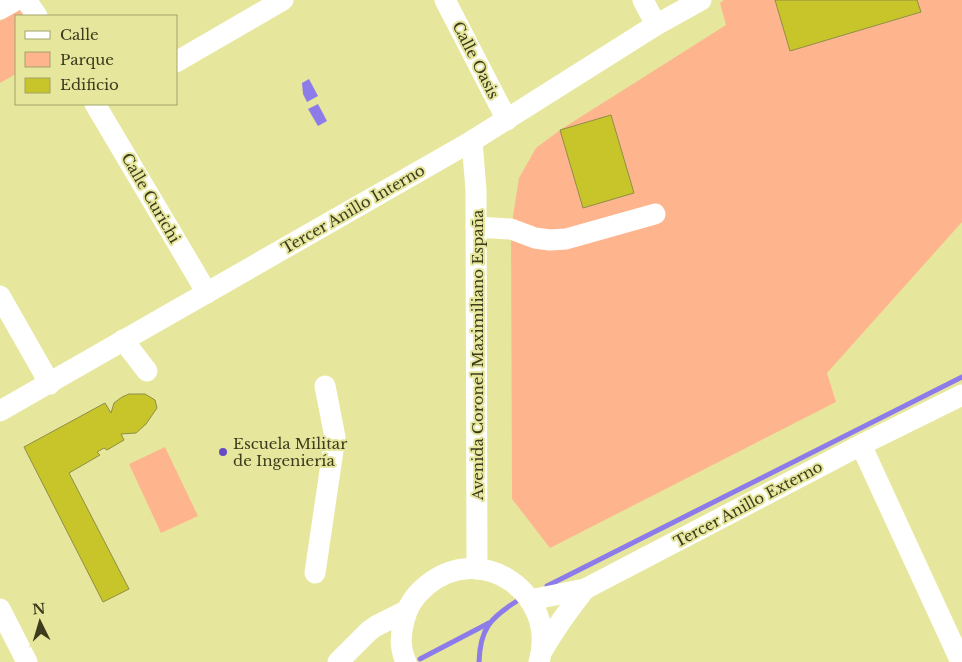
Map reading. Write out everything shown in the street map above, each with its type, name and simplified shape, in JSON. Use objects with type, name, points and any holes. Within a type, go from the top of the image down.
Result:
[{"type":"street","points":[[0,9],[16,0]]},
{"type":"street","points":[[26,0],[36,15]]},
{"type":"street","points":[[178,61],[283,0]]},
{"type":"street","name":"Calle Oasis","points":[[445,0],[506,120]]},
{"type":"street","points":[[643,0],[656,25]]},
{"type":"street","name":"Tercer Anillo Interno","points":[[0,412],[472,141],[656,25],[701,0]]},
{"type":"street","name":"Calle Curichi","points":[[99,105],[207,293]]},
{"type":"street","name":"Avenida Coronel Maximiliano España","points":[[472,141],[476,190],[477,568]]},
{"type":"street","points":[[476,227],[510,229],[534,238],[566,239],[655,214]]},
{"type":"street","points":[[0,296],[50,384]]},
{"type":"street","points":[[123,340],[147,371]]},
{"type":"street","points":[[314,574],[335,437],[325,386]]},
{"type":"street","name":"Tercer Anillo Externo","points":[[530,600],[585,590],[861,445],[962,395]]},
{"type":"street","points":[[861,445],[961,662]]},
{"type":"street","points":[[403,660],[401,633],[406,612],[418,593],[435,578],[455,570],[477,568],[508,578],[530,600],[537,614],[542,633],[541,657]]},
{"type":"street","points":[[541,657],[559,623],[585,590]]},
{"type":"street","points":[[0,609],[28,662]]},
{"type":"street","points":[[338,662],[369,631],[406,612]]},
{"type":"green space","points":[[724,0],[962,0],[962,222],[827,373],[836,402],[550,548],[512,499],[511,229],[519,178],[536,148],[560,130],[726,25],[720,3]]},
{"type":"green space","points":[[22,8],[27,15],[15,15],[15,75],[0,83],[0,21]]},
{"type":"green space","points":[[165,447],[198,516],[161,533],[129,464]]},
{"type":"shaded area","points":[[309,79],[318,96],[307,102],[303,94],[302,83]]},
{"type":"shaded area","points":[[318,104],[327,121],[318,126],[308,109]]},
{"type":"building","points":[[775,0],[917,0],[921,12],[790,51]]},
{"type":"building","points":[[611,115],[634,193],[583,208],[560,130]]},
{"type":"building","points":[[129,394],[145,394],[155,400],[157,408],[146,424],[136,433],[121,434],[124,440],[107,450],[104,448],[97,452],[100,455],[69,473],[129,589],[103,602],[24,447],[105,403],[111,413],[114,403]]},
{"type":"waterway","points":[[547,586],[962,377]]},
{"type":"waterway","points":[[479,662],[482,641],[488,626],[493,619],[517,601]]},
{"type":"waterway","points":[[420,659],[489,623]]},
{"type":"place","name":"Escuela Militar de Ingeniería","points":[[223,452]]}]
